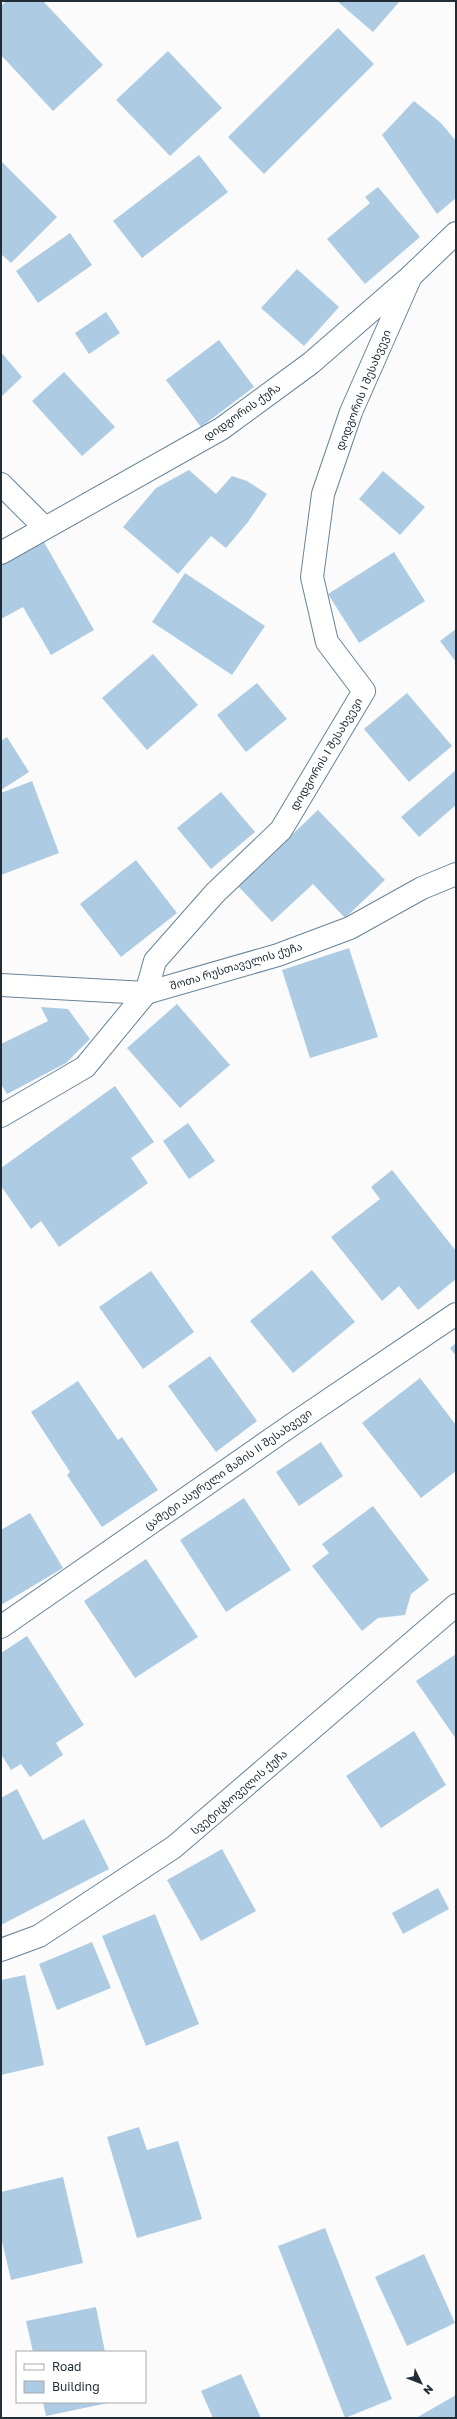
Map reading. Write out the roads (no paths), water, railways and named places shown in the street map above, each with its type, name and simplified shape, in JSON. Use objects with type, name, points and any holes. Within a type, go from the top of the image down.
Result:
[{"type":"street","name":"დიდგორის ქუჩა","points":[[1,553],[44,527],[221,429],[311,363],[411,276],[456,233]]},
{"type":"street","name":"დიდგორის I შესახვევი","points":[[146,993],[155,961],[215,893],[281,830],[364,691],[327,642],[312,577],[323,494],[351,412],[411,276]]},
{"type":"street","points":[[1,484],[44,527]]},
{"type":"street","name":"შოთა რუსთაველის ქუჩა","points":[[1,985],[146,993],[278,955],[350,928],[422,888],[456,874]]},
{"type":"street","points":[[1,1116],[85,1067],[146,993]]},
{"type":"street","name":"ცამეტი ასურელი მამის II შესახვევი","points":[[1,1627],[296,1422],[456,1314]]},
{"type":"street","name":"სვეტიცხოველის ქუჩა","points":[[1,1950],[39,1936],[174,1847],[456,1605]]}]
